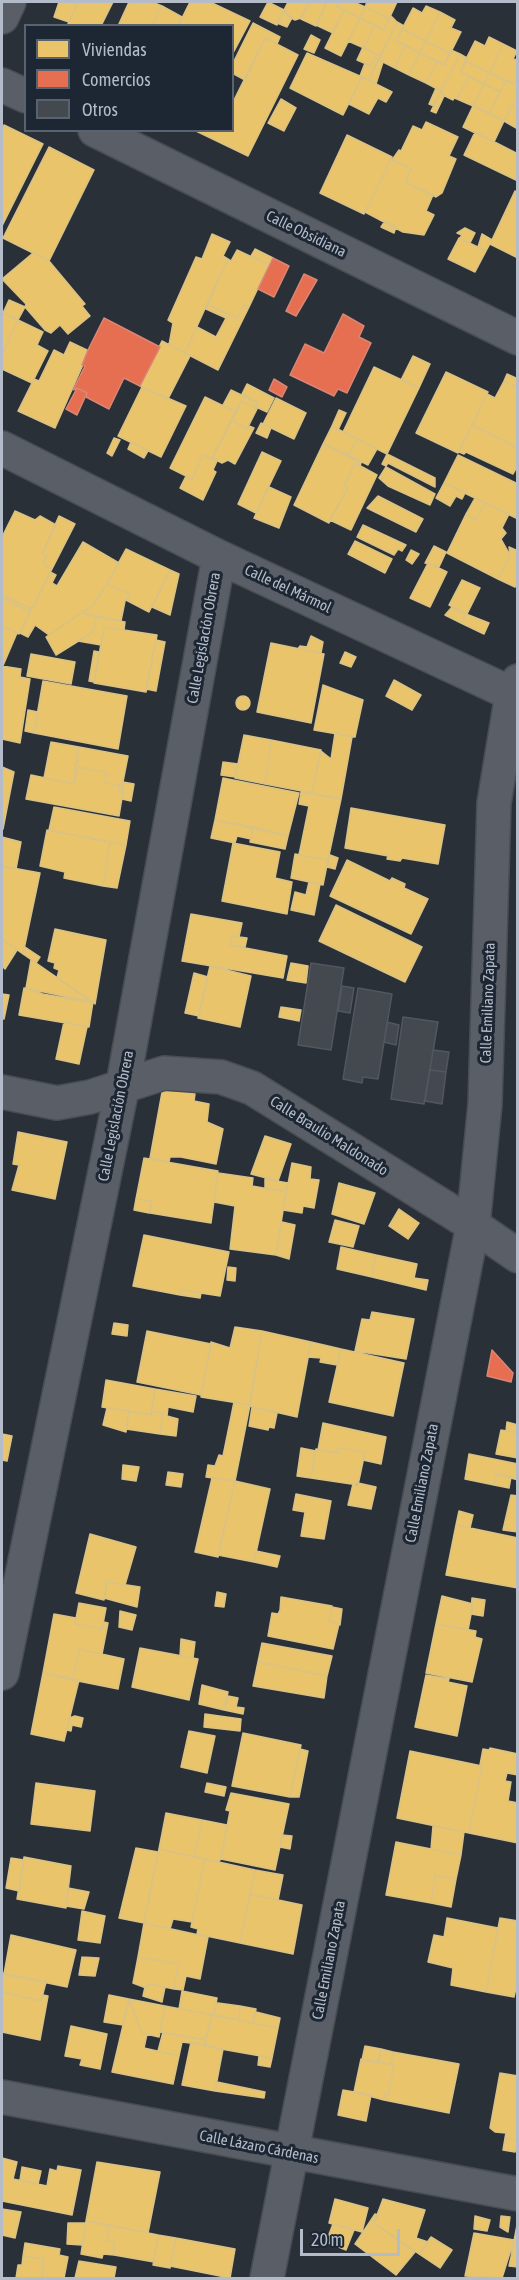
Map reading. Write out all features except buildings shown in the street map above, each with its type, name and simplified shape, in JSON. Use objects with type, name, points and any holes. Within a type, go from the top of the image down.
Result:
[{"type":"street","points":[[2,17],[9,2]]},
{"type":"street","points":[[2,85],[24,95]]},
{"type":"street","name":"Calle Obsidiana","points":[[99,132],[518,338]]},
{"type":"street","name":"Calle del Mármol","points":[[2,448],[219,556],[515,688]]},
{"type":"street","name":"Calle Legislación Obrera","points":[[2,1673],[123,1084],[219,556]]},
{"type":"street","name":"Calle Emiliano Zapata","points":[[267,2278],[473,1225],[485,1104],[495,803],[515,688]]},
{"type":"street","name":"Calle Braulio Maldonado","points":[[2,1092],[57,1103],[90,1097],[123,1084],[164,1073],[220,1077],[252,1088],[473,1225],[518,1256]]},
{"type":"street","name":"Calle Lázaro Cárdenas","points":[[2,2097],[518,2194]]}]
